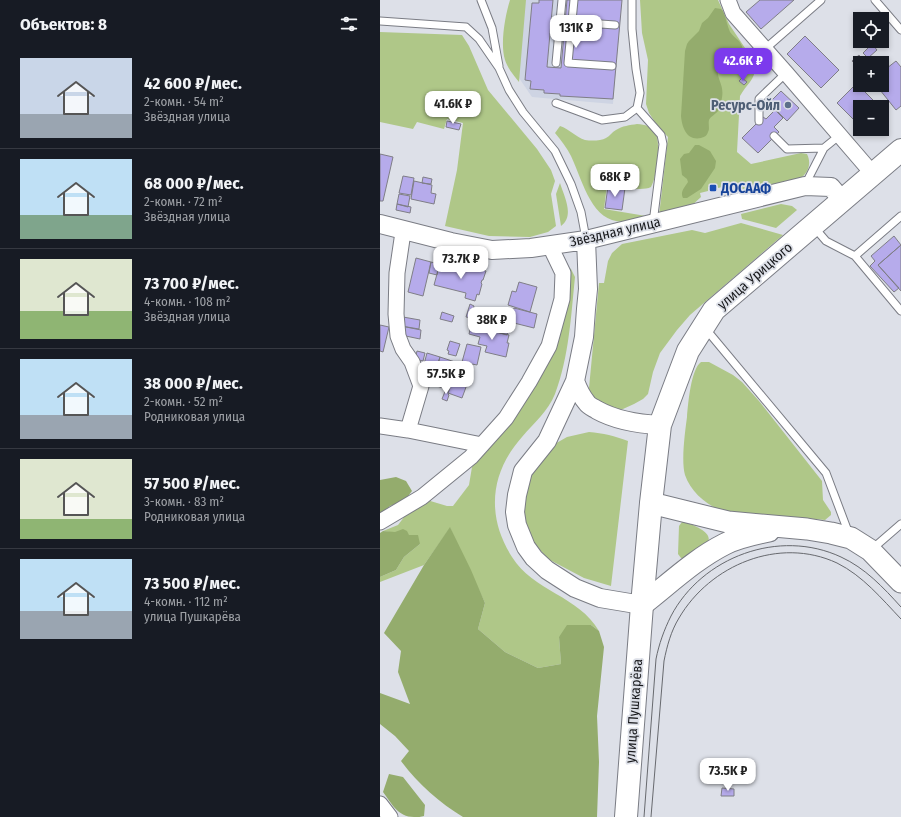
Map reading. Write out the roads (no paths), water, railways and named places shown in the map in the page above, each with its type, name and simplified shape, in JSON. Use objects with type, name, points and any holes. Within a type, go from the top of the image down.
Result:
[{"type":"main road","name":"улица Урицкого","points":[[642,605],[660,425],[688,351],[714,310],[901,150]]},
{"type":"main road","points":[[651,503],[728,522],[788,527],[831,533],[851,538],[870,550],[901,582]]},
{"type":"main road","points":[[642,605],[707,554],[726,543],[750,535],[788,527]]},
{"type":"main road","name":"улица Пушкарёва","points":[[626,817],[642,605]]},
{"type":"street","points":[[728,0],[733,13],[766,49],[873,174]]},
{"type":"street","name":"Звёздная улица","points":[[380,224],[451,242],[492,250],[550,246],[586,240],[805,186],[831,187],[842,200]]},
{"type":"street","points":[[405,231],[402,239],[397,273],[396,314],[398,336],[402,349],[412,362],[421,386],[408,430]]},
{"type":"street","points":[[586,240],[588,289],[584,337],[575,381],[547,441],[523,471],[517,494],[515,512],[517,524],[526,547],[534,558],[560,580],[600,598],[642,605]]},
{"type":"street","points":[[380,522],[422,497],[471,456],[506,418],[529,382],[549,346],[562,299],[563,273],[550,246]]},
{"type":"street","points":[[575,381],[588,404],[602,412],[616,419],[635,424],[660,425]]},
{"type":"street","points":[[380,426],[482,445]]},
{"type":"street","points":[[380,804],[390,817]]},
{"type":"lane","points":[[481,0],[492,28],[499,68]]},
{"type":"lane","points":[[556,63],[562,0]]},
{"type":"lane","points":[[574,0],[568,63],[612,66]]},
{"type":"lane","points":[[556,103],[602,120],[625,117],[637,108],[640,93],[632,29],[632,0]]},
{"type":"lane","points":[[766,49],[821,0]]},
{"type":"lane","points":[[876,0],[901,30]]},
{"type":"lane","points":[[380,21],[466,27],[478,39],[499,68],[509,90],[523,112],[554,151],[568,177],[581,212],[586,240]]},
{"type":"lane","points":[[572,22],[615,25]]},
{"type":"lane","points":[[759,121],[759,100],[786,73]]},
{"type":"lane","points":[[637,108],[661,135],[662,144],[653,223]]},
{"type":"lane","points":[[805,186],[824,148],[840,135]]},
{"type":"lane","points":[[774,136],[787,150],[824,148]]},
{"type":"lane","points":[[855,256],[901,216]]},
{"type":"lane","points":[[812,226],[826,241],[855,256],[901,311]]},
{"type":"lane","points":[[704,327],[826,473],[851,538]]},
{"type":"lane","points":[[870,550],[901,524]]},
{"type":"tram line","points":[[644,817],[657,653],[671,616],[685,595],[702,578],[722,564],[744,554],[768,547],[793,546],[817,549],[850,561],[866,572],[901,607]]},
{"type":"tram line","points":[[651,817],[666,650],[679,618],[692,599],[709,583],[727,570],[748,560],[770,555],[792,553],[815,555],[837,563],[855,574],[901,619]]},
{"type":"place","name":"Ресурс-Ойл","points":[[788,105]]},
{"type":"place","name":"ДОСААФ","points":[[713,188]]}]
